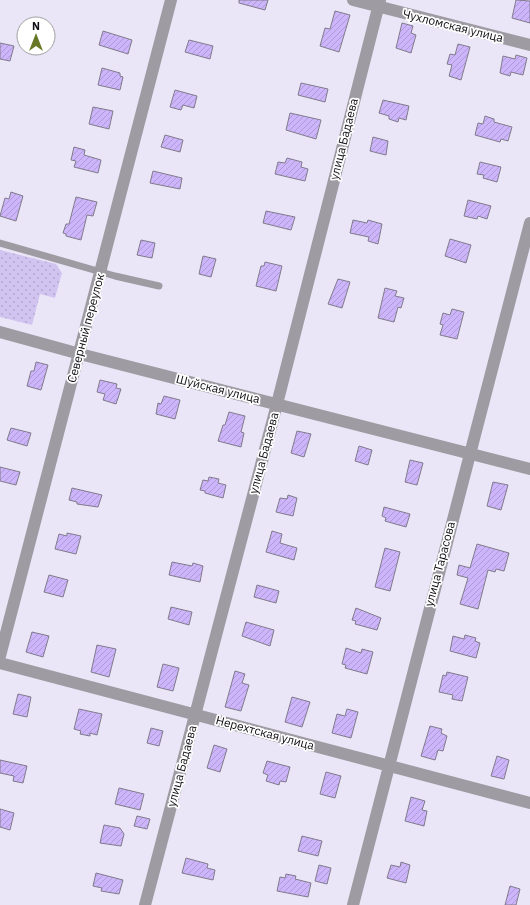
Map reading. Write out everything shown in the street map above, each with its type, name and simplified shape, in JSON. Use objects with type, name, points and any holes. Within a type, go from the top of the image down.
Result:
[{"type":"street","name":"Северный переулок","points":[[0,656],[80,354],[171,0]]},
{"type":"street","name":"Чухломская улица","points":[[353,0],[379,3],[530,46]]},
{"type":"street","name":"улица Бадаева","points":[[145,905],[379,3]]},
{"type":"street","name":"улица Тарасова","points":[[352,905],[530,223]]},
{"type":"street","name":"Шуйская улица","points":[[0,332],[530,470]]},
{"type":"street","name":"Нерехтская улица","points":[[0,663],[530,803]]},
{"type":"lane","points":[[0,243],[101,272],[159,286]]},
{"type":"shaded area","points":[[0,250],[56,264],[62,273],[55,298],[40,294],[32,325],[0,317]]},
{"type":"building","points":[[239,0],[268,0],[265,10],[239,3]]},
{"type":"building","points":[[516,0],[530,1],[530,23],[512,18]]},
{"type":"building","points":[[335,11],[350,15],[339,52],[320,46],[325,28],[330,29]]},
{"type":"building","points":[[402,23],[413,26],[411,33],[416,35],[411,53],[396,48]]},
{"type":"building","points":[[103,31],[132,40],[128,54],[99,45]]},
{"type":"building","points":[[189,40],[213,46],[210,59],[185,52]]},
{"type":"building","points":[[0,43],[14,46],[10,61],[0,59]]},
{"type":"building","points":[[458,44],[470,47],[461,80],[449,76],[452,65],[447,64],[450,54],[455,55]]},
{"type":"building","points":[[516,55],[527,58],[523,75],[511,72],[510,76],[500,73],[503,56],[515,59]]},
{"type":"building","points":[[102,68],[120,73],[120,76],[123,77],[120,90],[98,85]]},
{"type":"building","points":[[301,83],[328,89],[325,102],[298,95]]},
{"type":"building","points":[[175,90],[197,96],[194,108],[183,105],[181,110],[170,107]]},
{"type":"building","points":[[383,100],[409,106],[406,120],[399,118],[398,122],[389,119],[389,116],[379,113]]},
{"type":"building","points":[[93,107],[113,111],[109,129],[89,124]]},
{"type":"building","points":[[290,113],[321,120],[316,139],[286,130]]},
{"type":"building","points":[[485,116],[494,119],[494,122],[512,127],[508,141],[501,139],[500,142],[475,135],[478,123],[483,124]]},
{"type":"building","points":[[165,135],[183,140],[180,152],[161,147]]},
{"type":"building","points":[[373,137],[388,141],[386,155],[370,151]]},
{"type":"building","points":[[74,147],[85,150],[84,155],[101,160],[98,173],[74,167],[76,161],[71,160]]},
{"type":"building","points":[[287,158],[302,162],[301,167],[308,169],[305,181],[275,174],[278,162],[285,163]]},
{"type":"building","points":[[480,162],[501,167],[497,182],[483,178],[484,175],[477,174]]},
{"type":"building","points":[[153,171],[182,178],[180,189],[150,183]]},
{"type":"building","points":[[11,192],[23,196],[16,221],[0,216],[5,198],[9,199]]},
{"type":"building","points":[[76,197],[97,202],[93,216],[87,215],[81,240],[66,236],[66,234],[63,233],[66,224],[69,224]]},
{"type":"building","points":[[468,200],[491,206],[487,219],[478,216],[477,219],[464,216]]},
{"type":"building","points":[[266,211],[295,217],[291,230],[263,223]]},
{"type":"building","points":[[353,220],[367,223],[368,220],[382,224],[378,244],[368,241],[369,237],[350,233]]},
{"type":"building","points":[[450,239],[471,245],[466,263],[445,256]]},
{"type":"building","points":[[141,240],[155,243],[152,258],[137,255]]},
{"type":"building","points":[[203,256],[216,259],[211,277],[199,274]]},
{"type":"building","points":[[265,262],[282,266],[276,291],[256,286],[261,266],[264,266]]},
{"type":"building","points":[[338,279],[350,282],[342,308],[328,304]]},
{"type":"building","points":[[385,288],[397,291],[395,296],[404,298],[401,308],[398,307],[394,322],[378,318]]},
{"type":"building","points":[[452,309],[464,312],[457,339],[440,335],[443,325],[440,324],[443,313],[450,315]]},
{"type":"building","points":[[36,362],[48,365],[41,390],[27,386],[31,371],[34,371]]},
{"type":"building","points":[[100,380],[117,384],[116,388],[121,389],[116,404],[103,400],[105,394],[97,392]]},
{"type":"building","points":[[164,396],[180,400],[175,419],[156,414],[158,403],[161,404]]},
{"type":"building","points":[[229,412],[245,416],[241,432],[244,433],[241,447],[218,441]]},
{"type":"building","points":[[11,428],[31,433],[27,446],[7,440]]},
{"type":"building","points":[[297,431],[311,434],[304,457],[291,453]]},
{"type":"building","points":[[359,446],[372,450],[368,465],[355,461]]},
{"type":"building","points":[[410,460],[423,463],[417,485],[405,482]]},
{"type":"building","points":[[0,467],[20,472],[16,485],[0,481]]},
{"type":"building","points":[[209,477],[219,479],[218,483],[226,485],[223,498],[200,490],[203,480],[208,481]]},
{"type":"building","points":[[493,482],[508,485],[501,510],[487,506]]},
{"type":"building","points":[[72,488],[102,495],[98,507],[77,504],[77,502],[69,500]]},
{"type":"building","points":[[288,495],[297,498],[293,516],[276,512],[280,498],[287,499]]},
{"type":"building","points":[[384,507],[410,514],[406,527],[385,521],[386,518],[382,516]]},
{"type":"building","points":[[272,531],[282,534],[280,543],[297,548],[294,560],[266,552]]},
{"type":"building","points":[[67,533],[81,536],[76,554],[55,549],[59,534],[67,536]]},
{"type":"building","points":[[477,544],[509,553],[504,571],[496,569],[495,572],[488,570],[478,609],[460,604],[468,578],[457,575],[459,565],[470,568]]},
{"type":"building","points":[[385,548],[400,552],[390,591],[375,587]]},
{"type":"building","points":[[172,562],[192,566],[193,563],[203,566],[200,582],[169,575]]},
{"type":"building","points":[[49,575],[68,580],[63,597],[44,592]]},
{"type":"building","points":[[257,585],[279,591],[276,603],[254,597]]},
{"type":"building","points":[[171,607],[192,612],[189,625],[168,619]]},
{"type":"building","points":[[356,608],[381,618],[377,630],[355,624],[356,621],[352,620]]},
{"type":"building","points":[[246,622],[274,630],[270,646],[242,636]]},
{"type":"building","points":[[32,632],[49,636],[43,657],[26,652]]},
{"type":"building","points":[[465,635],[476,638],[475,641],[480,643],[476,658],[450,651],[453,636],[464,639]]},
{"type":"building","points":[[97,645],[116,649],[109,677],[91,672]]},
{"type":"building","points":[[346,648],[361,653],[362,649],[373,652],[367,674],[345,668],[346,665],[342,664]]},
{"type":"building","points":[[163,664],[179,668],[173,691],[157,687]]},
{"type":"building","points":[[235,671],[245,674],[242,683],[249,685],[241,711],[225,707]]},
{"type":"building","points":[[447,672],[468,677],[462,701],[452,699],[453,695],[439,692],[443,675],[446,676]]},
{"type":"building","points":[[18,694],[31,697],[27,717],[13,714]]},
{"type":"building","points":[[292,697],[310,702],[302,727],[285,722]]},
{"type":"building","points":[[79,709],[102,714],[97,735],[90,733],[90,736],[80,734],[81,731],[74,729]]},
{"type":"building","points":[[347,709],[358,712],[351,738],[332,733],[337,714],[345,716]]},
{"type":"building","points":[[430,726],[442,729],[441,733],[447,736],[443,751],[438,750],[435,760],[421,756]]},
{"type":"building","points":[[151,728],[163,731],[159,746],[147,743]]},
{"type":"building","points":[[214,745],[227,749],[220,772],[207,768]]},
{"type":"building","points":[[497,756],[509,760],[504,779],[491,776]]},
{"type":"building","points":[[0,760],[27,766],[23,783],[13,781],[14,776],[0,773]]},
{"type":"building","points":[[267,761],[290,767],[286,782],[280,781],[279,785],[266,781],[268,775],[263,773]]},
{"type":"building","points":[[326,772],[341,776],[335,798],[320,794]]},
{"type":"building","points":[[119,788],[144,794],[140,810],[115,804]]},
{"type":"building","points":[[411,797],[425,801],[422,810],[427,811],[424,826],[405,821]]},
{"type":"building","points":[[0,809],[14,813],[10,830],[0,827]]},
{"type":"building","points":[[137,816],[150,819],[147,829],[134,826]]},
{"type":"building","points":[[104,825],[120,828],[124,834],[121,846],[100,843]]},
{"type":"building","points":[[302,836],[322,841],[318,856],[298,851]]},
{"type":"building","points":[[186,858],[208,864],[207,868],[215,870],[213,880],[182,873]]},
{"type":"building","points":[[401,862],[410,865],[406,883],[387,878],[391,865],[400,867]]},
{"type":"building","points":[[319,865],[331,868],[327,884],[315,881]]},
{"type":"building","points":[[96,873],[123,880],[119,894],[101,891],[102,888],[93,886]]},
{"type":"building","points":[[286,874],[296,876],[295,879],[311,883],[308,897],[277,891],[280,877],[285,878]]},
{"type":"building","points":[[510,886],[520,889],[516,905],[505,905]]}]
